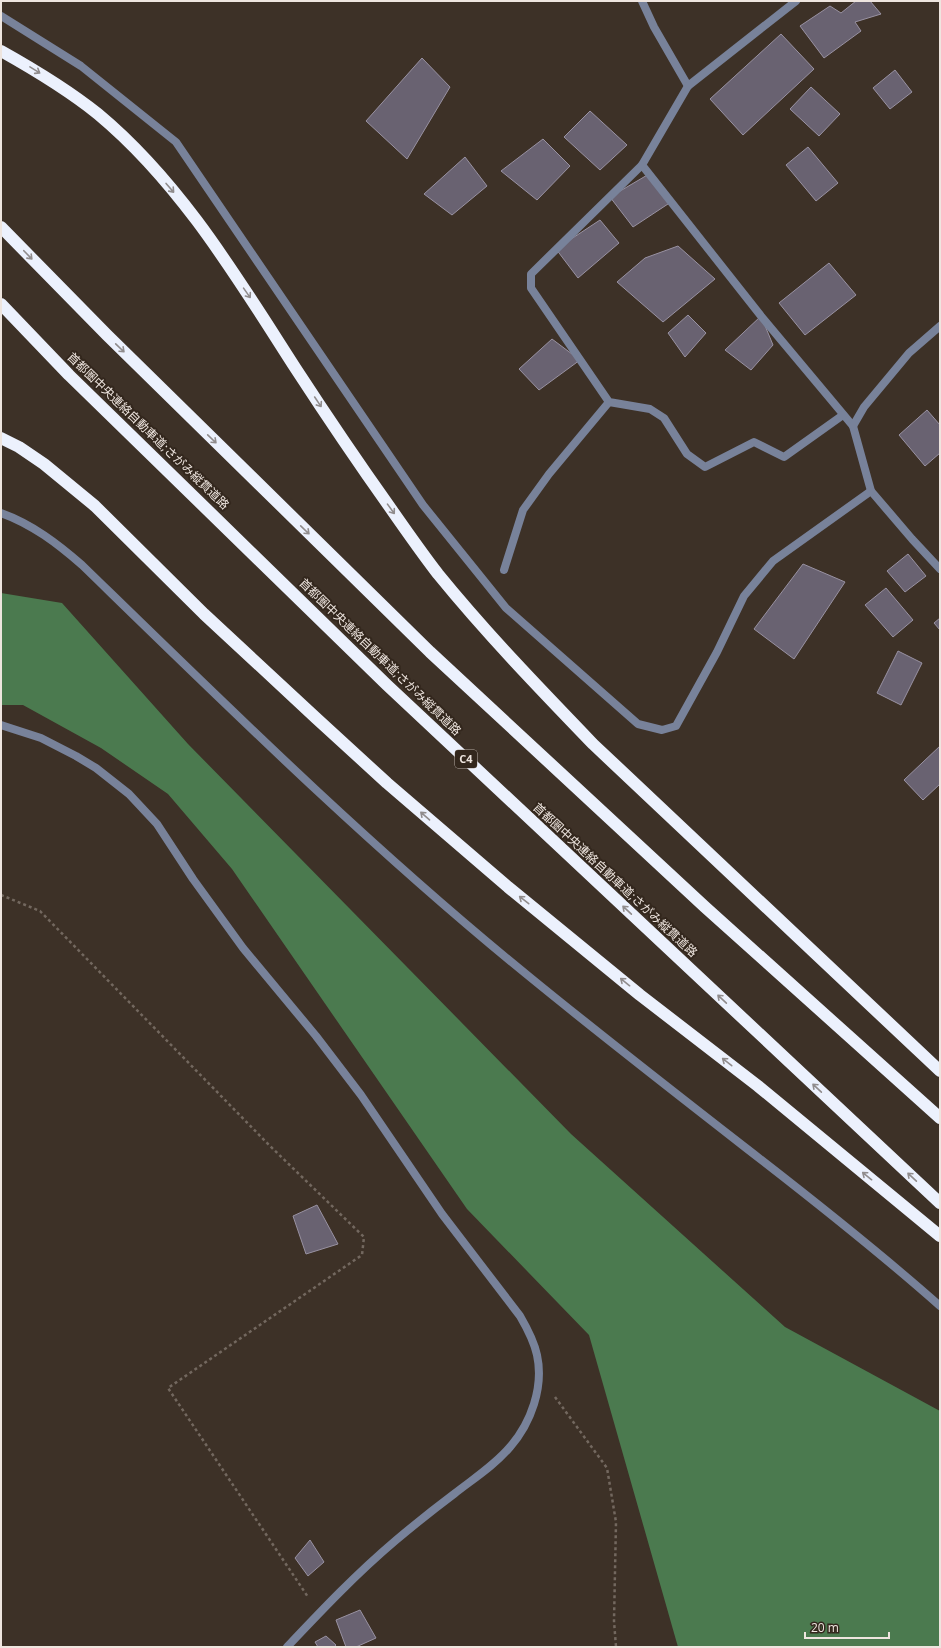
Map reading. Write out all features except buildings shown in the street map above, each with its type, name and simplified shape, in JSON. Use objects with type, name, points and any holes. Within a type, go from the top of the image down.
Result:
[{"type":"highway","points":[[1,52],[50,80],[99,115],[144,159],[174,193],[202,227],[254,303],[388,506],[437,573],[474,617],[594,744],[940,1071]]},
{"type":"highway","points":[[1,227],[107,335],[430,652],[705,907],[940,1118]]},
{"type":"highway","name":"首都圏中央連絡自動車道;さがみ縦貫道路","points":[[1,304],[69,375],[387,685],[940,1203]]},
{"type":"highway","points":[[1,438],[44,464],[95,506],[204,614],[316,718],[431,821],[508,887],[629,986],[758,1086],[940,1236]]},
{"type":"street","points":[[642,1],[654,27],[688,86]]},
{"type":"street","points":[[796,1],[688,86],[642,165],[531,274],[531,288],[609,402],[650,409],[664,418],[688,454],[704,467],[754,442],[784,457],[843,415]]},
{"type":"street","points":[[1,16],[81,66],[176,142],[423,505],[506,608],[638,724],[662,730],[676,726],[717,652],[744,596],[773,561],[871,491]]},
{"type":"street","points":[[642,165],[761,316],[853,426],[871,491],[940,569]]},
{"type":"street","points":[[853,426],[864,407],[910,353],[940,326]]},
{"type":"street","points":[[504,570],[523,510],[549,474],[609,402]]},
{"type":"street","points":[[1,513],[14,517],[35,530],[61,547],[82,565],[310,784],[439,900],[530,977],[799,1189],[940,1306]]},
{"type":"street","points":[[1,725],[41,738],[76,756],[114,781],[129,794],[157,824],[243,948],[316,1036],[361,1095],[442,1214],[520,1316],[529,1333],[537,1354],[539,1376],[534,1404],[523,1429],[510,1447],[494,1464],[426,1515],[365,1567],[287,1647]]},
{"type":"path","points":[[1,895],[40,911],[269,1145],[364,1238],[362,1255],[168,1388],[319,1613]]},
{"type":"path","points":[[539,1376],[607,1468],[616,1522],[614,1621],[616,1647]]},
{"type":"green space","points":[[1,593],[62,603],[188,744],[571,1134],[785,1327],[940,1411],[940,1647],[678,1647],[589,1335],[467,1209],[232,869],[168,794],[101,748],[23,705],[1,705]]}]
